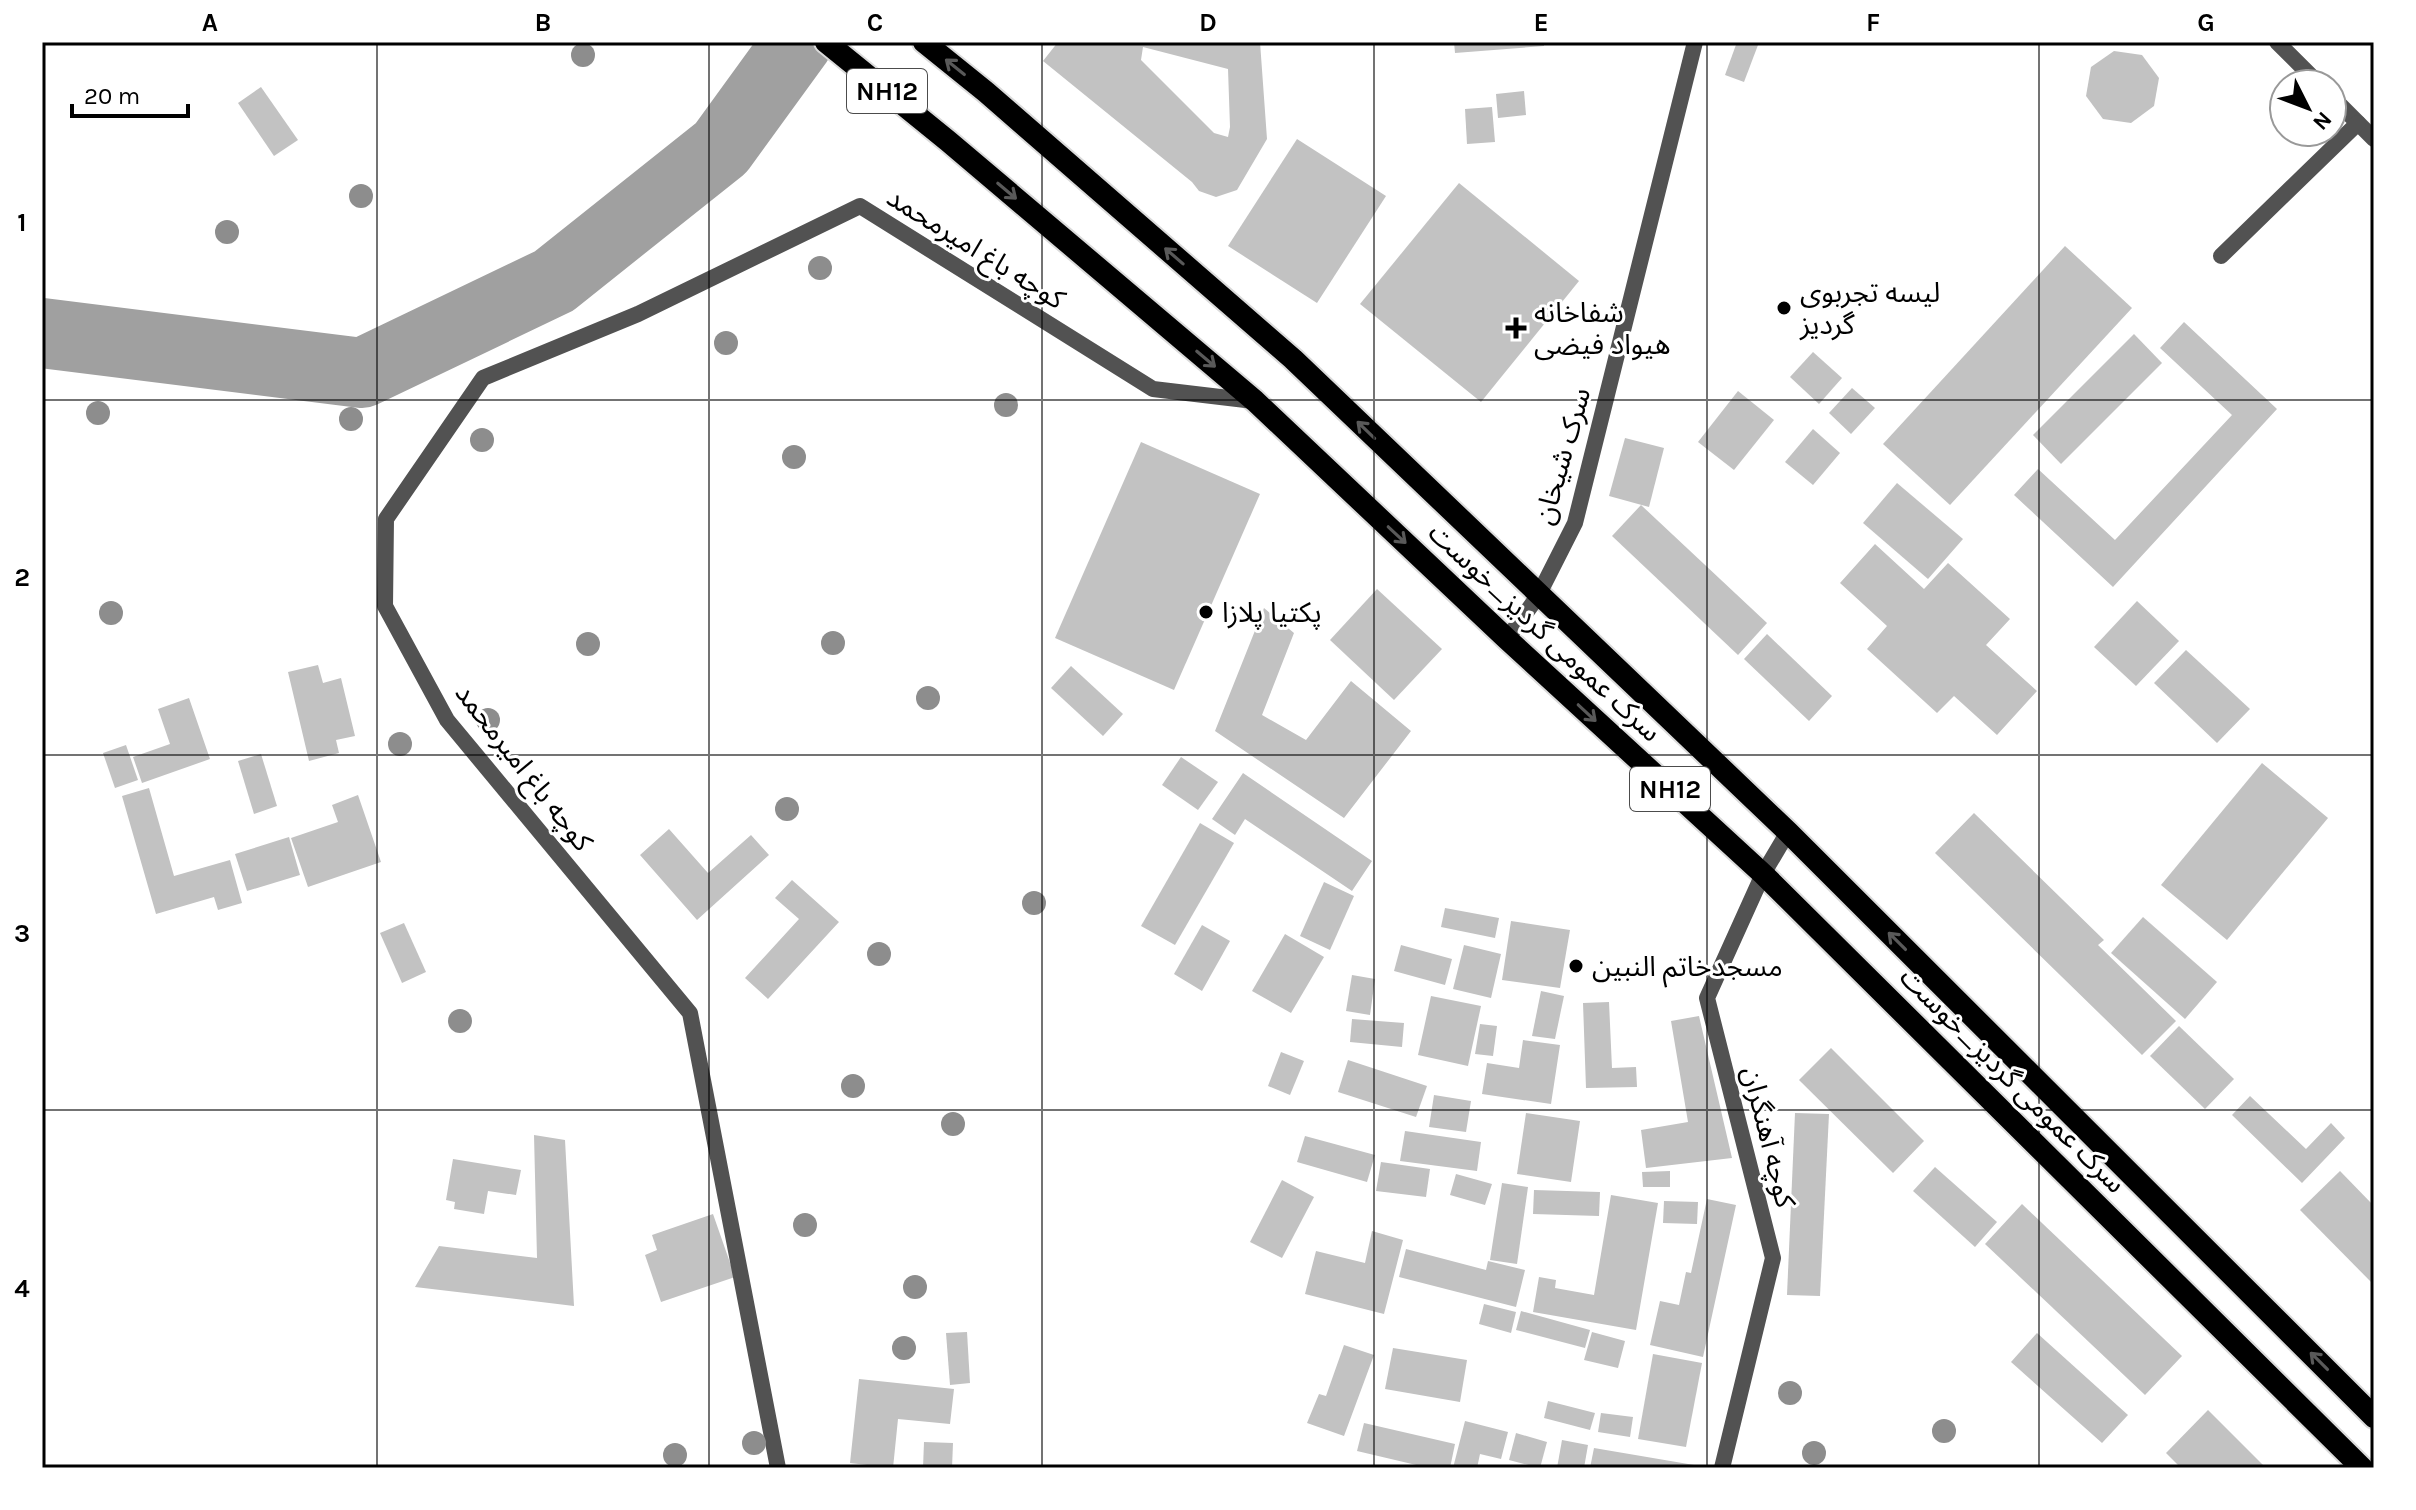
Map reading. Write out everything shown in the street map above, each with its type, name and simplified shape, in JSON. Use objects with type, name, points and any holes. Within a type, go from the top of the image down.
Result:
[{"type":"highway","name":"سرک عمومی گردیز_خوست","points":[[826,42],[1255,401],[1507,639],[1763,874],[2362,1468]]},
{"type":"highway","name":"سرک عمومی گردیز_خوست","points":[[924,42],[986,92],[1293,359],[1788,832],[2374,1417]]},
{"type":"street","name":"سرک شیخان","points":[[1507,639],[1538,596],[1575,523],[1695,42]]},
{"type":"street","points":[[2277,42],[2303,68]]},
{"type":"street","points":[[2348,113],[2374,139]]},
{"type":"street","points":[[2221,256],[2358,123]]},
{"type":"street","name":"کوچه باغ امیرمحمد","points":[[778,1468],[690,1013],[447,720],[385,606],[386,519],[483,378],[638,314],[860,206],[1153,389],[1255,401]]},
{"type":"street","name":"کوچه آهنگران","points":[[1722,1468],[1773,1258],[1707,998],[1763,874],[1788,832]]},
{"type":"building","points":[[1058,42],[1260,42],[1267,139],[1237,190],[1216,197],[1199,191],[1192,182],[1043,61]],"holes":[[[1143,47],[1228,69],[1228,137],[1214,133],[1141,60]]]},
{"type":"building","points":[[1454,42],[1544,42],[1544,46],[1455,53]]},
{"type":"building","points":[[1737,42],[1758,45],[1744,82],[1725,75]]},
{"type":"building","points":[[2114,51],[2142,55],[2159,78],[2154,106],[2131,123],[2103,119],[2086,96],[2091,67]]},
{"type":"building","points":[[261,87],[298,140],[274,156],[238,103]]},
{"type":"building","points":[[1524,91],[1526,115],[1498,118],[1496,94]]},
{"type":"building","points":[[1492,107],[1495,142],[1467,144],[1465,109]]},
{"type":"building","points":[[1297,139],[1386,196],[1317,303],[1228,246]]},
{"type":"building","points":[[1459,183],[1579,281],[1481,402],[1360,304]]},
{"type":"building","points":[[2065,246],[2132,308],[1950,505],[1883,444]]},
{"type":"building","points":[[2184,322],[2277,409],[2113,587],[2014,495],[2038,469],[2115,540],[2232,415],[2160,348]]},
{"type":"building","points":[[2134,334],[2162,363],[2061,464],[2033,435]]},
{"type":"building","points":[[1813,352],[1842,378],[1819,404],[1790,377]]},
{"type":"building","points":[[1852,388],[1875,408],[1851,434],[1829,413]]},
{"type":"building","points":[[1738,391],[1774,420],[1734,470],[1698,442]]},
{"type":"building","points":[[1813,429],[1840,453],[1813,485],[1785,462]]},
{"type":"building","points":[[1625,438],[1664,448],[1649,507],[1609,496]]},
{"type":"building","points":[[1141,442],[1260,494],[1174,690],[1055,638]]},
{"type":"building","points":[[1897,483],[1963,539],[1928,579],[1863,523]]},
{"type":"building","points":[[1641,505],[1767,623],[1738,655],[1612,536]]},
{"type":"building","points":[[1875,544],[1924,589],[1948,563],[2010,619],[1986,645],[2037,691],[1997,735],[1954,696],[1937,713],[1867,649],[1887,626],[1840,583]]},
{"type":"building","points":[[1377,589],[1442,649],[1394,700],[1330,640]]},
{"type":"building","points":[[2137,601],[2179,641],[2136,686],[2094,647]]},
{"type":"building","points":[[1264,608],[1294,633],[1262,715],[1306,740],[1351,681],[1411,731],[1344,818],[1215,731]]},
{"type":"building","points":[[1767,634],[1832,696],[1809,721],[1744,659]]},
{"type":"building","points":[[2186,650],[2250,709],[2217,743],[2154,683]]},
{"type":"building","points":[[318,665],[323,683],[341,678],[355,736],[336,740],[339,753],[309,761],[288,672]]},
{"type":"building","points":[[1071,666],[1123,714],[1103,736],[1051,688]]},
{"type":"building","points":[[189,698],[210,759],[142,783],[133,757],[170,744],[158,709]]},
{"type":"building","points":[[126,745],[138,780],[115,788],[103,753]]},
{"type":"building","points":[[261,754],[277,806],[254,814],[238,761]]},
{"type":"building","points":[[1181,757],[1218,782],[1198,810],[1162,785]]},
{"type":"building","points":[[2262,763],[2328,818],[2227,940],[2161,885]]},
{"type":"building","points":[[1243,773],[1372,861],[1352,891],[1245,819],[1235,835],[1212,819]]},
{"type":"building","points":[[149,788],[174,876],[230,860],[242,903],[218,910],[214,897],[156,914],[122,796]]},
{"type":"building","points":[[358,795],[381,862],[308,887],[291,838],[338,822],[332,805]]},
{"type":"building","points":[[1974,813],[2104,940],[2098,945],[2176,1021],[2142,1055],[1935,853]]},
{"type":"building","points":[[1200,823],[1234,843],[1175,945],[1141,926]]},
{"type":"building","points":[[669,829],[708,873],[751,835],[769,855],[697,920],[640,855]]},
{"type":"building","points":[[289,837],[300,875],[247,891],[235,854]]},
{"type":"building","points":[[792,880],[839,922],[768,999],[745,978],[799,919],[775,898]]},
{"type":"building","points":[[1324,882],[1354,896],[1330,950],[1300,936]]},
{"type":"building","points":[[1445,908],[1499,918],[1495,938],[1441,927]]},
{"type":"building","points":[[2143,917],[2217,982],[2185,1019],[2111,953]]},
{"type":"building","points":[[1511,921],[1570,930],[1560,988],[1502,980]]},
{"type":"building","points":[[404,923],[426,972],[402,983],[380,933]]},
{"type":"building","points":[[1202,925],[1230,941],[1202,991],[1174,974]]},
{"type":"building","points":[[1285,934],[1324,957],[1291,1013],[1252,991]]},
{"type":"building","points":[[1401,945],[1452,959],[1445,985],[1394,971]]},
{"type":"building","points":[[1464,945],[1501,954],[1491,998],[1453,989]]},
{"type":"building","points":[[1352,975],[1375,979],[1370,1015],[1346,1011]]},
{"type":"building","points":[[1541,991],[1564,996],[1555,1039],[1532,1036]]},
{"type":"building","points":[[1431,996],[1481,1006],[1468,1066],[1418,1055]]},
{"type":"building","points":[[1609,1002],[1612,1068],[1636,1067],[1637,1087],[1586,1088],[1583,1003]]},
{"type":"building","points":[[1699,1016],[1732,1158],[1646,1168],[1641,1130],[1688,1122],[1671,1021]]},
{"type":"building","points":[[1352,1019],[1404,1023],[1402,1047],[1350,1042]]},
{"type":"building","points":[[1480,1024],[1497,1026],[1493,1056],[1475,1054]]},
{"type":"building","points":[[2179,1026],[2234,1079],[2205,1109],[2150,1056]]},
{"type":"building","points":[[1523,1040],[1560,1045],[1551,1104],[1482,1094],[1487,1063],[1519,1068]]},
{"type":"building","points":[[1831,1048],[1924,1141],[1893,1173],[1799,1080]]},
{"type":"building","points":[[1281,1052],[1304,1061],[1290,1095],[1268,1086]]},
{"type":"building","points":[[1348,1060],[1427,1086],[1416,1117],[1338,1092]]},
{"type":"building","points":[[1434,1095],[1471,1101],[1466,1132],[1429,1127]]},
{"type":"building","points":[[2250,1096],[2306,1149],[2331,1123],[2345,1138],[2302,1183],[2232,1115]]},
{"type":"building","points":[[1526,1113],[1580,1121],[1571,1182],[1517,1174]]},
{"type":"building","points":[[1795,1113],[1829,1114],[1820,1296],[1787,1295]]},
{"type":"building","points":[[1405,1131],[1481,1142],[1477,1171],[1400,1161]]},
{"type":"building","points":[[534,1135],[565,1140],[574,1306],[415,1287],[439,1246],[537,1258]]},
{"type":"building","points":[[1305,1136],[1375,1155],[1367,1182],[1297,1162]]},
{"type":"building","points":[[453,1159],[521,1170],[516,1195],[488,1191],[484,1214],[454,1209],[455,1202],[446,1200]]},
{"type":"building","points":[[1381,1162],[1430,1169],[1426,1197],[1376,1191]]},
{"type":"building","points":[[1935,1167],[1997,1222],[1975,1247],[1913,1191]]},
{"type":"building","points":[[1670,1171],[1670,1187],[1643,1187],[1642,1172]]},
{"type":"building","points":[[2340,1171],[2374,1206],[2374,1285],[2300,1210]]},
{"type":"building","points":[[1456,1174],[1492,1184],[1485,1205],[1450,1195]]},
{"type":"building","points":[[1282,1180],[1314,1197],[1282,1258],[1250,1242]]},
{"type":"building","points":[[1502,1183],[1528,1187],[1517,1264],[1490,1260]]},
{"type":"building","points":[[1534,1190],[1600,1192],[1599,1216],[1533,1214]]},
{"type":"building","points":[[1611,1195],[1658,1203],[1636,1330],[1533,1312],[1539,1277],[1556,1280],[1555,1288],[1594,1295]]},
{"type":"building","points":[[1707,1199],[1736,1205],[1703,1357],[1650,1345],[1660,1301],[1679,1305],[1686,1272],[1691,1273]]},
{"type":"building","points":[[1664,1201],[1698,1202],[1697,1224],[1663,1223]]},
{"type":"building","points":[[2022,1204],[2182,1356],[2145,1395],[1985,1244]]},
{"type":"building","points":[[713,1214],[735,1277],[661,1302],[645,1255],[657,1250],[652,1235]]},
{"type":"building","points":[[1372,1231],[1403,1240],[1384,1314],[1305,1294],[1316,1251],[1365,1263]]},
{"type":"building","points":[[1406,1249],[1486,1270],[1488,1261],[1525,1270],[1516,1307],[1399,1277]]},
{"type":"building","points":[[1484,1304],[1516,1312],[1511,1333],[1479,1324]]},
{"type":"building","points":[[1521,1311],[1590,1330],[1585,1348],[1516,1330]]},
{"type":"building","points":[[967,1332],[970,1383],[950,1385],[946,1333]]},
{"type":"building","points":[[1592,1332],[1625,1341],[1618,1368],[1584,1360]]},
{"type":"building","points":[[2037,1333],[2128,1415],[2102,1443],[2011,1362]]},
{"type":"building","points":[[1344,1345],[1374,1355],[1344,1436],[1307,1423],[1319,1394],[1326,1396]]},
{"type":"building","points":[[1393,1348],[1467,1360],[1460,1402],[1385,1389]]},
{"type":"building","points":[[1653,1354],[1702,1363],[1686,1447],[1638,1439]]},
{"type":"building","points":[[859,1379],[954,1389],[950,1424],[898,1419],[893,1468],[850,1463]]},
{"type":"building","points":[[1548,1401],[1595,1413],[1590,1430],[1544,1418]]},
{"type":"building","points":[[2208,1410],[2266,1468],[2181,1468],[2166,1453]]},
{"type":"building","points":[[1601,1413],[1633,1417],[1630,1437],[1598,1432]]},
{"type":"building","points":[[1465,1421],[1508,1432],[1501,1459],[1480,1454],[1477,1468],[1453,1468]]},
{"type":"building","points":[[1364,1423],[1455,1444],[1450,1468],[1429,1468],[1357,1451]]},
{"type":"building","points":[[1516,1433],[1547,1442],[1540,1468],[1509,1460]]},
{"type":"building","points":[[1562,1440],[1588,1445],[1584,1468],[1557,1468]]},
{"type":"building","points":[[924,1442],[953,1443],[952,1468],[923,1468]]},
{"type":"building","points":[[1594,1448],[1694,1465],[1694,1468],[1590,1468]]},
{"type":"waterway","points":[[42,333],[362,373],[554,281],[721,148],[798,42]]},
{"type":"place","name":"لیسه تجربوی گردیز","points":[[1784,308]]},
{"type":"place","name":"شفاخانه هیواد فیضی","points":[[1516,328]]},
{"type":"place","name":"پکتیا پلازا","points":[[1206,612]]},
{"type":"place","name":"مسجدخاتم النبین","points":[[1576,966]]}]
